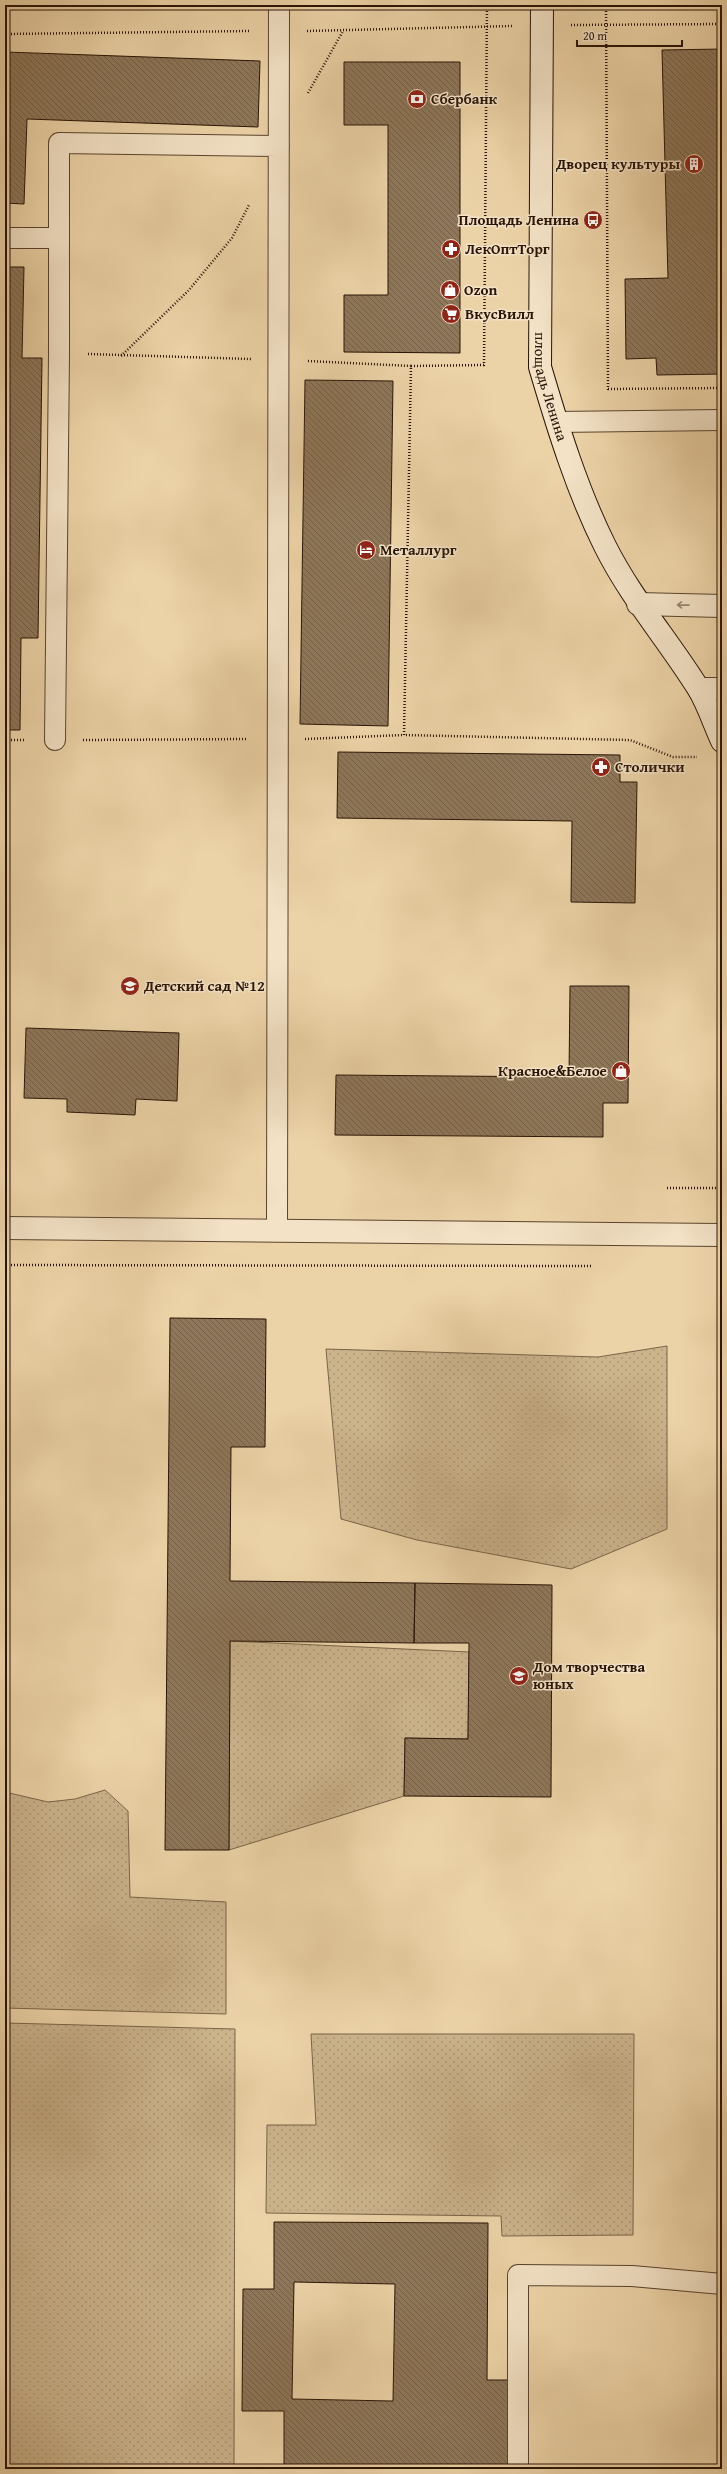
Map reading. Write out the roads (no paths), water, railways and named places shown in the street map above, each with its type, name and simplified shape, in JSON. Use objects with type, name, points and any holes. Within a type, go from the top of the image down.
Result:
[{"type":"street","name":"площадь Ленина","points":[[542,15],[540,367],[556,422],[582,492],[605,546],[638,604],[699,689],[722,741]]},
{"type":"street","points":[[638,604],[722,606]]},
{"type":"street","points":[[699,689],[722,689]]},
{"type":"street","points":[[5,1228],[722,1235]]},
{"type":"lane","points":[[277,1231],[279,5]]},
{"type":"lane","points":[[55,740],[59,354],[59,143],[279,146]]},
{"type":"lane","points":[[5,238],[59,238]]},
{"type":"lane","points":[[556,422],[722,420]]},
{"type":"lane","points":[[518,2469],[518,2275],[632,2276],[722,2284]]},
{"type":"place","name":"Сбербанк","points":[[417,99]]},
{"type":"place","name":"Дворец культуры","points":[[694,164]]},
{"type":"place","name":"Площадь Ленина","points":[[593,220]]},
{"type":"place","name":"ЛекОптТорг","points":[[451,249]]},
{"type":"place","name":"Ozon","points":[[450,290]]},
{"type":"place","name":"ВкусВилл","points":[[451,314]]},
{"type":"place","name":"Металлург","points":[[366,550]]},
{"type":"place","name":"Столички","points":[[601,767]]},
{"type":"place","name":"Детский cад №12","points":[[130,986]]},
{"type":"place","name":"Красное&Белое","points":[[621,1071]]},
{"type":"place","name":"Дом творчества юных","points":[[519,1676]]}]
